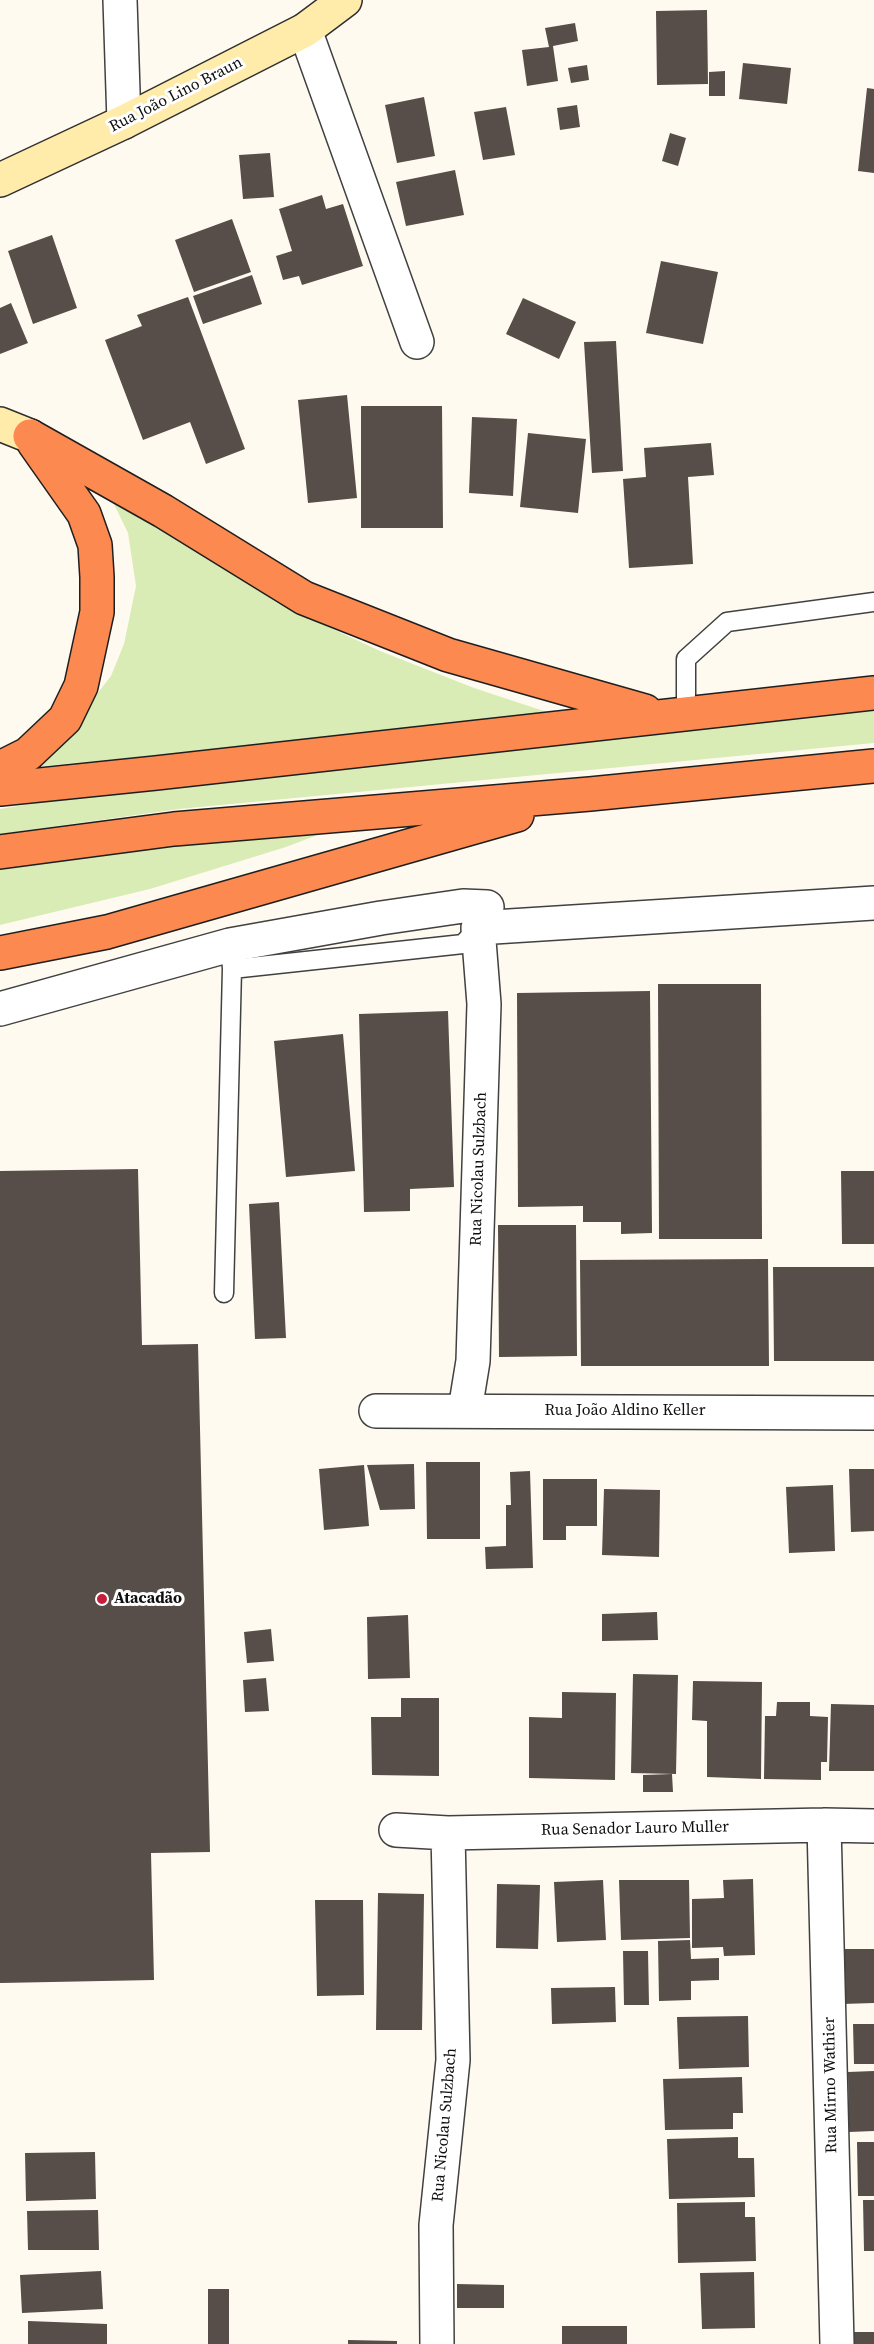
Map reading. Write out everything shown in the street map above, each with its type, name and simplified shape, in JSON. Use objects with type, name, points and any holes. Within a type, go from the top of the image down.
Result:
[{"type":"highway","points":[[30,436],[163,511],[304,598],[448,655],[674,714]]},
{"type":"highway","points":[[0,768],[28,754],[65,719],[81,686],[97,612],[95,545],[84,514],[30,436]]},
{"type":"highway","points":[[0,789],[874,693]]},
{"type":"highway","points":[[0,852],[174,829],[590,794],[874,766]]},
{"type":"highway","points":[[0,953],[107,932],[590,794]]},
{"type":"street","points":[[120,0],[124,122]]},
{"type":"street","name":"Rua João Lino Braun","points":[[0,180],[124,122],[305,30],[345,0]]},
{"type":"street","points":[[305,30],[417,342]]},
{"type":"street","points":[[0,424],[30,436]]},
{"type":"street","points":[[0,1009],[231,957],[381,918],[468,926],[874,903]]},
{"type":"street","name":"Rua Nicolau Sulzbach","points":[[465,1410],[473,1361],[483,1016],[468,926]]},
{"type":"street","name":"Rua João Aldino Keller","points":[[376,1411],[874,1413]]},
{"type":"street","name":"Rua Senador Lauro Muller","points":[[396,1830],[448,1833],[824,1825],[874,1826]]},
{"type":"street","name":"Rua Mirno Wathier","points":[[824,1825],[837,2344]]},
{"type":"street","name":"Rua Nicolau Sulzbach","points":[[437,2344],[436,2225],[453,2060],[448,1833]]},
{"type":"lane","points":[[674,714],[686,659],[727,622],[874,602]]},
{"type":"lane","points":[[224,1293],[231,957]]},
{"type":"green space","points":[[111,498],[185,540],[277,603],[380,651],[474,688],[559,716],[24,768],[82,713],[111,676],[124,644],[136,586],[128,533]]},
{"type":"green space","points":[[874,706],[874,743],[179,809],[0,834],[0,809],[97,793]]},
{"type":"green space","points":[[320,834],[286,847],[150,889],[0,925],[0,870],[170,846]]},
{"type":"building","points":[[707,10],[708,84],[657,85],[656,11]]},
{"type":"building","points":[[575,23],[578,41],[553,46],[558,81],[527,86],[522,50],[549,47],[545,28]]},
{"type":"building","points":[[743,63],[791,68],[787,104],[739,99]]},
{"type":"building","points":[[587,65],[589,80],[571,83],[568,68]]},
{"type":"building","points":[[725,71],[725,96],[709,96],[709,72]]},
{"type":"building","points":[[867,88],[874,89],[874,173],[858,171]]},
{"type":"building","points":[[424,97],[435,156],[397,163],[385,105]]},
{"type":"building","points":[[577,105],[580,127],[560,130],[557,108]]},
{"type":"building","points":[[506,107],[515,155],[483,160],[474,112]]},
{"type":"building","points":[[670,133],[686,138],[678,166],[662,161]]},
{"type":"building","points":[[270,153],[274,197],[243,199],[239,155]]},
{"type":"building","points":[[455,170],[464,215],[406,226],[396,182]]},
{"type":"building","points":[[322,195],[326,209],[343,204],[363,266],[302,285],[299,276],[283,280],[276,256],[292,251],[279,209]]},
{"type":"building","points":[[232,219],[251,272],[194,292],[175,240]]},
{"type":"building","points":[[52,235],[77,308],[33,324],[8,251]]},
{"type":"building","points":[[661,261],[718,272],[703,344],[646,333]]},
{"type":"building","points":[[252,275],[262,304],[203,324],[193,296]]},
{"type":"building","points":[[188,297],[245,449],[206,464],[190,422],[143,440],[105,340],[142,326],[137,315]]},
{"type":"building","points":[[523,298],[576,322],[559,359],[506,334]]},
{"type":"building","points":[[11,303],[28,343],[0,354],[0,308]]},
{"type":"building","points":[[616,341],[623,471],[592,473],[584,342]]},
{"type":"building","points":[[347,395],[357,498],[308,503],[298,400]]},
{"type":"building","points":[[361,406],[442,406],[443,528],[361,528]]},
{"type":"building","points":[[472,417],[517,419],[513,496],[469,493]]},
{"type":"building","points":[[528,433],[586,439],[578,513],[520,507]]},
{"type":"building","points":[[711,443],[714,475],[688,477],[693,564],[629,568],[623,479],[646,477],[644,448]]},
{"type":"building","points":[[658,984],[761,984],[762,1239],[659,1239]]},
{"type":"building","points":[[650,991],[652,1233],[621,1234],[621,1222],[583,1222],[583,1206],[518,1207],[517,993]]},
{"type":"building","points":[[448,1011],[454,1187],[410,1189],[410,1211],[364,1212],[359,1014]]},
{"type":"building","points":[[343,1034],[355,1171],[286,1177],[274,1041]]},
{"type":"building","name":"Atacadão","points":[[138,1169],[142,1345],[198,1344],[210,1852],[151,1853],[154,1980],[0,1983],[0,1171]]},
{"type":"building","points":[[841,1171],[874,1171],[874,1244],[842,1244]]},
{"type":"building","points":[[279,1202],[286,1338],[255,1339],[249,1204]]},
{"type":"building","points":[[498,1225],[576,1225],[577,1356],[499,1357]]},
{"type":"building","points":[[768,1259],[769,1366],[581,1366],[580,1260]]},
{"type":"building","points":[[773,1267],[874,1267],[874,1361],[774,1361]]},
{"type":"building","points":[[426,1462],[480,1462],[480,1539],[427,1539]]},
{"type":"building","points":[[414,1464],[415,1509],[380,1510],[367,1465]]},
{"type":"building","points":[[364,1465],[369,1526],[324,1530],[319,1469]]},
{"type":"building","points":[[849,1469],[874,1469],[874,1531],[851,1532]]},
{"type":"building","points":[[530,1471],[533,1568],[486,1569],[485,1547],[506,1546],[506,1505],[511,1505],[510,1472]]},
{"type":"building","points":[[543,1479],[597,1479],[597,1526],[566,1526],[566,1540],[543,1540]]},
{"type":"building","points":[[833,1485],[835,1551],[789,1553],[786,1487]]},
{"type":"building","points":[[604,1489],[660,1490],[659,1557],[602,1555]]},
{"type":"building","points":[[657,1612],[658,1640],[602,1641],[602,1614]]},
{"type":"building","points":[[408,1615],[410,1678],[368,1679],[367,1617]]},
{"type":"building","points":[[271,1629],[274,1661],[247,1663],[244,1632]]},
{"type":"building","points":[[633,1674],[678,1675],[676,1774],[631,1773]]},
{"type":"building","points":[[266,1678],[269,1711],[245,1712],[243,1680]]},
{"type":"building","points":[[693,1681],[762,1682],[761,1779],[707,1777],[707,1721],[692,1720]]},
{"type":"building","points":[[562,1692],[616,1693],[615,1780],[529,1778],[529,1717],[562,1718]]},
{"type":"building","points":[[401,1698],[439,1698],[439,1776],[372,1775],[371,1717],[401,1717]]},
{"type":"building","points":[[777,1702],[810,1702],[810,1716],[828,1717],[827,1762],[821,1762],[821,1780],[764,1779],[765,1716],[776,1716]]},
{"type":"building","points":[[831,1704],[874,1705],[874,1771],[829,1771]]},
{"type":"building","points":[[672,1774],[673,1792],[643,1792],[643,1775]]},
{"type":"building","points":[[753,1879],[755,1955],[724,1956],[723,1947],[692,1948],[692,1899],[724,1898],[723,1880]]},
{"type":"building","points":[[603,1880],[606,1940],[557,1942],[554,1882]]},
{"type":"building","points":[[619,1880],[689,1880],[690,1938],[621,1940]]},
{"type":"building","points":[[497,1884],[540,1885],[538,1949],[496,1948]]},
{"type":"building","points":[[378,1893],[424,1894],[422,2030],[376,2030]]},
{"type":"building","points":[[315,1900],[363,1900],[364,1995],[317,1996]]},
{"type":"building","points":[[690,1940],[691,1959],[719,1958],[719,1980],[691,1981],[691,2000],[659,2001],[658,1941]]},
{"type":"building","points":[[841,1949],[874,1949],[874,2003],[842,2004]]},
{"type":"building","points":[[623,1951],[648,1951],[649,2005],[624,2005]]},
{"type":"building","points":[[615,1987],[616,2022],[552,2024],[551,1988]]},
{"type":"building","points":[[748,2016],[749,2067],[679,2069],[677,2017]]},
{"type":"building","points":[[853,2024],[874,2024],[874,2064],[854,2064]]},
{"type":"building","points":[[874,2071],[874,2131],[849,2132],[848,2072]]},
{"type":"building","points":[[742,2077],[743,2113],[733,2113],[733,2129],[665,2130],[663,2079]]},
{"type":"building","points":[[738,2137],[738,2158],[754,2158],[755,2197],[669,2199],[667,2139]]},
{"type":"building","points":[[857,2142],[874,2142],[874,2196],[858,2196]]},
{"type":"building","points":[[95,2152],[96,2199],[26,2201],[25,2153]]},
{"type":"building","points":[[863,2200],[874,2200],[874,2251],[864,2251]]},
{"type":"building","points":[[745,2202],[745,2217],[755,2217],[756,2261],[678,2263],[677,2203]]},
{"type":"building","points":[[98,2210],[99,2250],[28,2250],[27,2211]]},
{"type":"building","points":[[101,2271],[103,2309],[22,2313],[20,2275]]},
{"type":"building","points":[[754,2272],[755,2328],[702,2329],[700,2273]]},
{"type":"building","points":[[457,2284],[504,2285],[504,2308],[457,2308]]},
{"type":"building","points":[[208,2289],[229,2289],[229,2344],[208,2344]]},
{"type":"building","points":[[28,2321],[107,2324],[107,2344],[28,2344]]},
{"type":"building","points":[[562,2326],[627,2326],[627,2344],[562,2344]]},
{"type":"building","points":[[854,2332],[874,2332],[874,2344],[854,2344]]},
{"type":"building","points":[[348,2340],[397,2341],[397,2344],[348,2344]]},
{"type":"place","name":"Atacadão","points":[[102,1599]]}]
